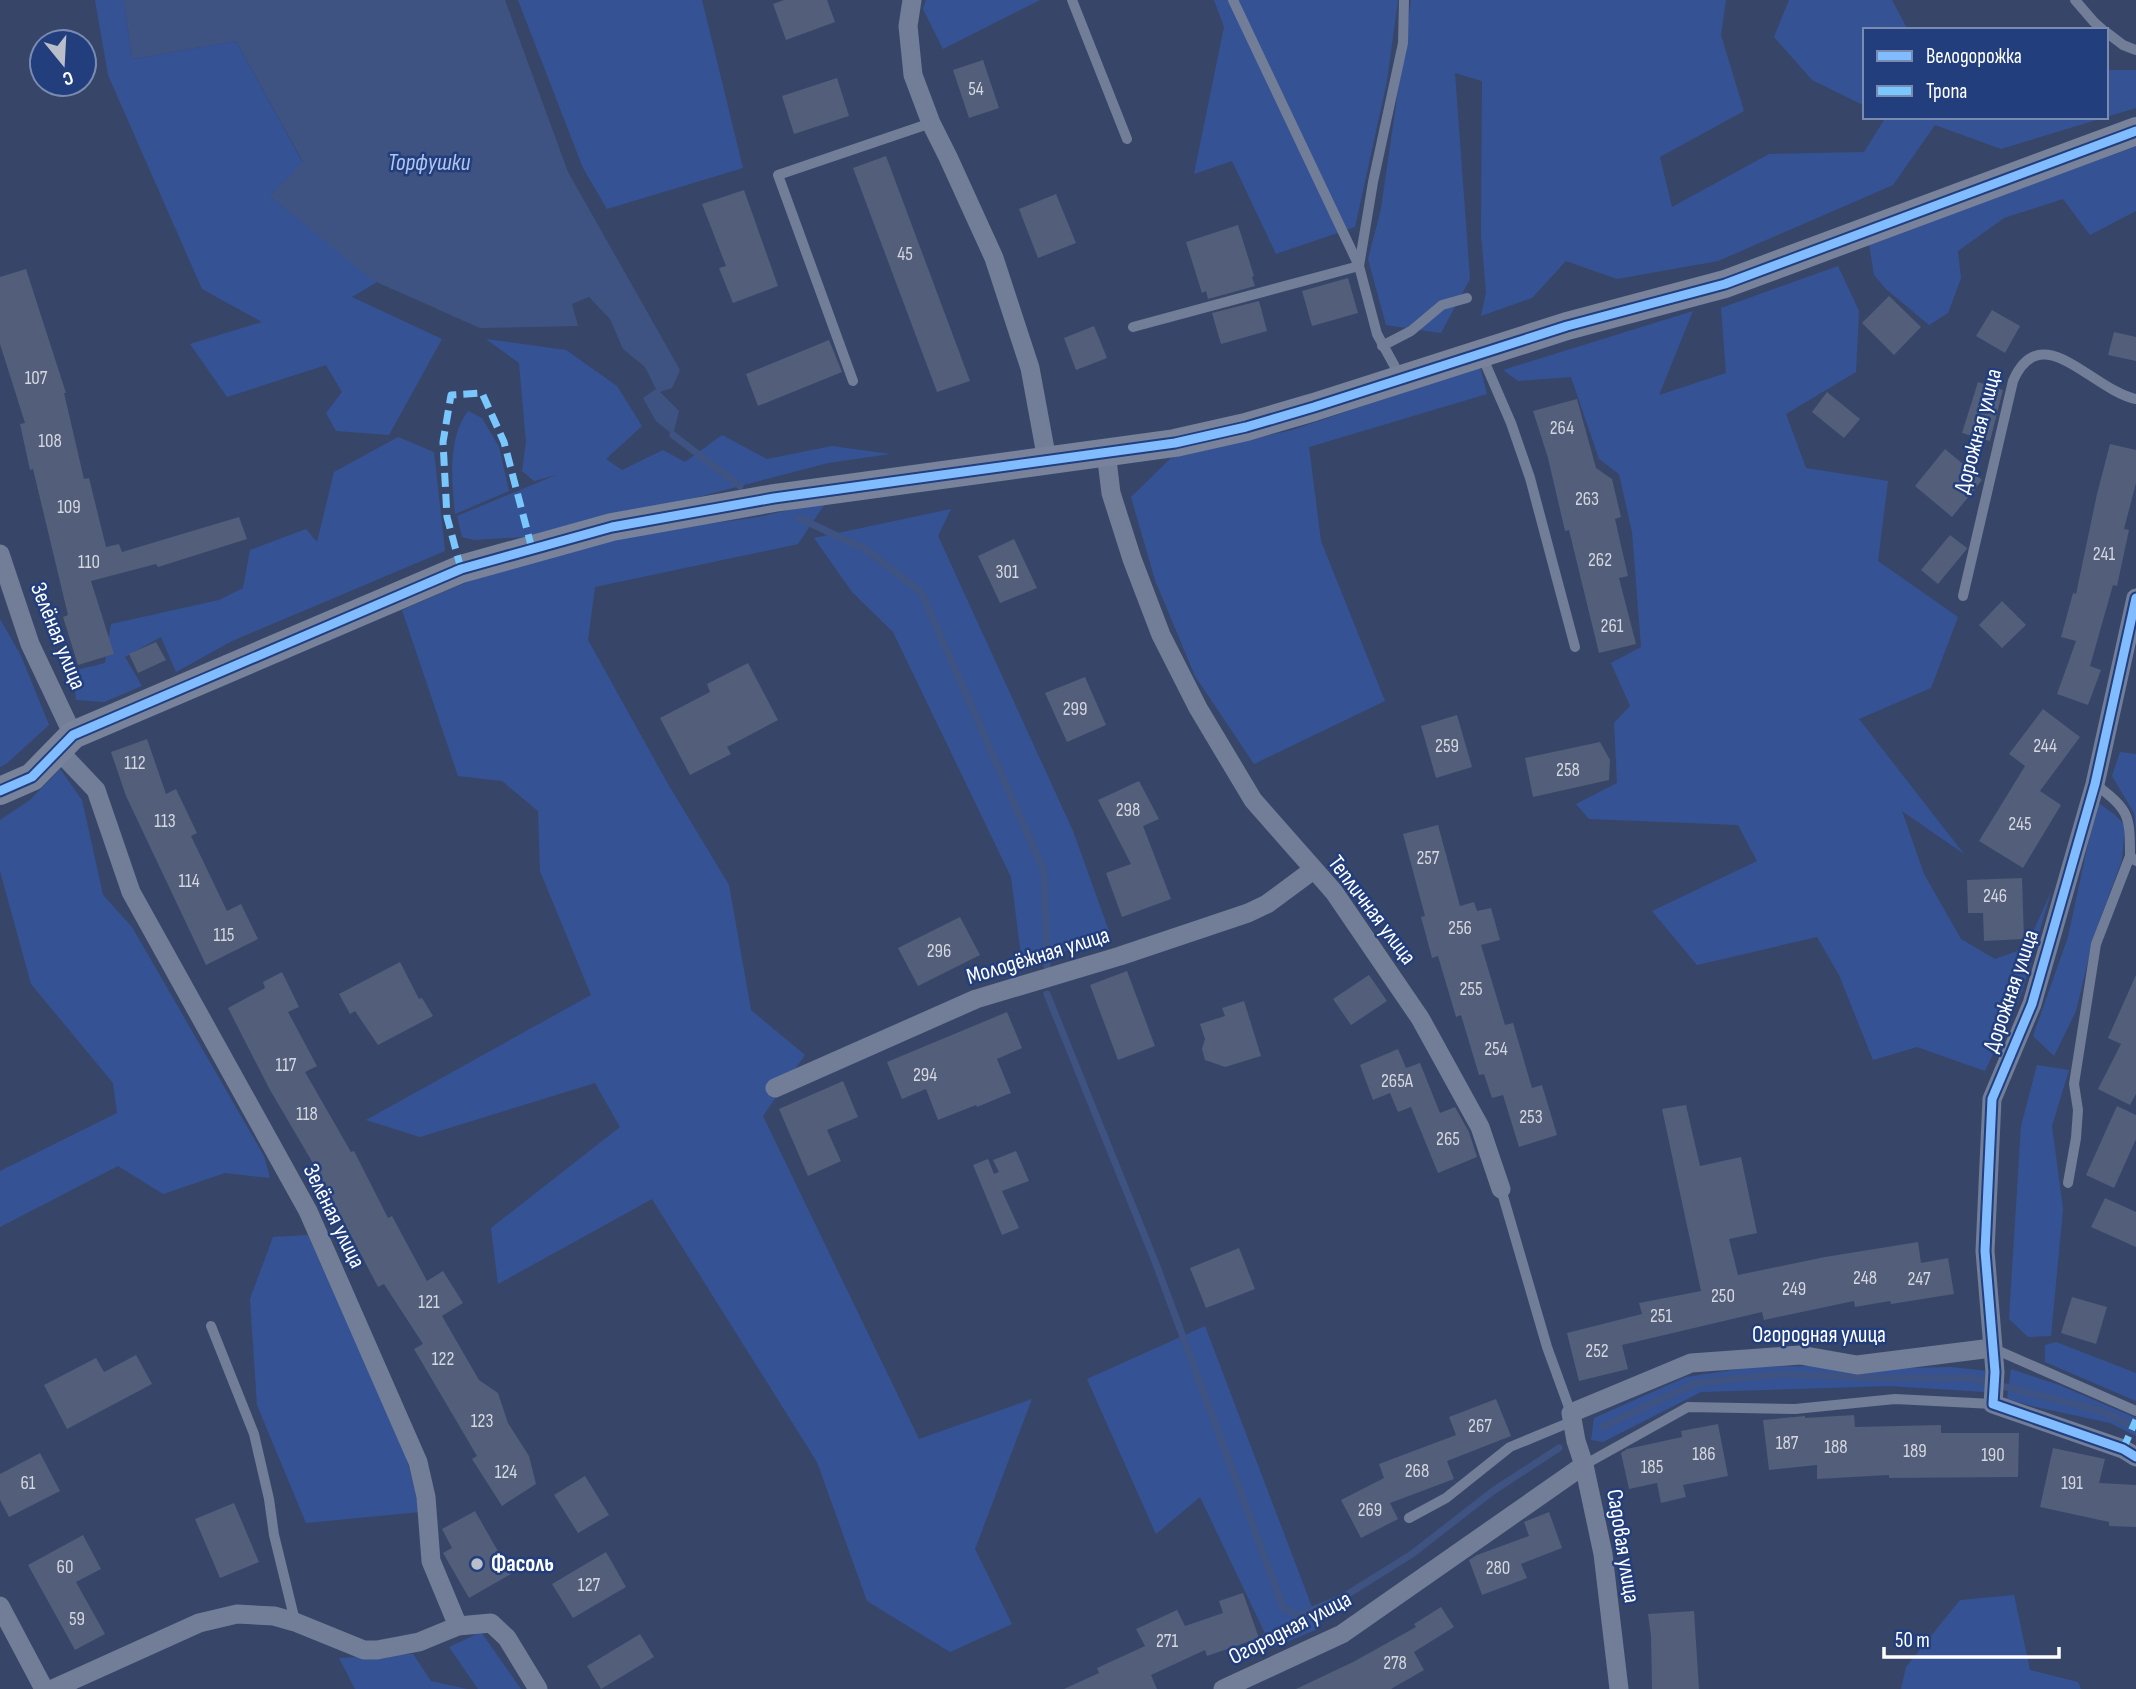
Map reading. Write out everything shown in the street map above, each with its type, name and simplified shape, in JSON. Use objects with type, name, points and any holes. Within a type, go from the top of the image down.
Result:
[{"type":"street","points":[[912,0],[908,26],[911,66],[931,123],[994,258],[1030,368],[1047,460]]},
{"type":"street","points":[[0,791],[32,776],[66,742],[449,574],[473,566],[612,527],[774,498],[1175,443],[1247,427],[1480,352],[1725,284],[2136,131]]},
{"type":"street","name":"Тепличная улица","points":[[1106,452],[1111,493],[1132,559],[1161,635],[1198,708],[1253,800],[1334,892],[1420,1018],[1480,1127],[1501,1189]]},
{"type":"street","name":"Зелёная улица","points":[[0,554],[66,742],[96,790],[131,892],[308,1211],[418,1462],[426,1497],[431,1561],[458,1626]]},
{"type":"street","name":"Дорожная улица","points":[[1994,1389],[1984,1251],[1992,1099],[2032,1004],[2095,784],[2136,598]]},
{"type":"street","name":"Молодёжная улица","points":[[775,1088],[976,999],[1120,956],[1248,913],[1268,904],[1313,870]]},
{"type":"street","name":"Огородная улица","points":[[1572,1417],[1691,1363],[1800,1355],[1857,1365],[1993,1348]]},
{"type":"street","points":[[1994,1389],[2136,1457]]},
{"type":"street","name":"Садовая улица","points":[[1572,1417],[1603,1554],[1619,1689]]},
{"type":"street","name":"Огородная улица","points":[[1223,1689],[1342,1634],[1584,1465]]},
{"type":"street","points":[[0,1606],[44,1689]]},
{"type":"street","points":[[54,1689],[199,1623],[237,1614],[274,1616],[364,1650],[419,1642],[458,1626],[491,1623],[507,1639],[538,1689]]},
{"type":"lane","points":[[1072,0],[1127,139]]},
{"type":"lane","points":[[1233,0],[1359,266],[1377,334],[1401,378]]},
{"type":"lane","points":[[1359,266],[1373,182],[1403,43],[1404,0]]},
{"type":"lane","points":[[2075,0],[2101,28]]},
{"type":"lane","points":[[2108,33],[2123,45],[2136,50]]},
{"type":"lane","points":[[853,381],[778,175],[931,123]]},
{"type":"lane","points":[[1133,327],[1359,266]]},
{"type":"lane","points":[[1382,346],[1411,331],[1442,305],[1467,298]]},
{"type":"lane","points":[[1480,352],[1511,424],[1530,478],[1575,647]]},
{"type":"lane","name":"Дорожная улица","points":[[1963,596],[2013,381],[2019,366],[2037,354],[2051,354],[2123,396],[2136,398]]},
{"type":"lane","points":[[2068,1183],[2077,1138],[2078,1110],[2074,1084],[2096,944],[2133,858],[2130,824],[2119,802],[2095,784]]},
{"type":"lane","name":"Тепличная улица","points":[[1501,1189],[1548,1347],[1572,1417]]},
{"type":"lane","points":[[211,1326],[254,1434],[295,1622]]},
{"type":"lane","points":[[1993,1348],[2136,1410]]},
{"type":"lane","points":[[1584,1465],[1688,1407],[1795,1409],[1994,1389]]},
{"type":"lane","points":[[1409,1518],[1446,1498],[1510,1447],[1572,1417]]},
{"type":"shaded area","points":[[95,0],[124,0],[132,59],[236,41],[303,163],[270,196],[377,282],[352,297],[442,339],[389,435],[336,431],[326,413],[342,392],[326,365],[227,397],[190,344],[262,322],[202,289],[108,75]]},
{"type":"shaded area","points":[[518,0],[702,0],[743,168],[607,209],[583,168]]},
{"type":"shaded area","points":[[926,0],[1040,0],[943,49],[923,9]]},
{"type":"shaded area","points":[[1214,0],[1398,0],[1387,81],[1355,227],[1276,254],[1232,161],[1194,174],[1224,27]]},
{"type":"shaded area","points":[[1411,0],[1726,0],[1721,35],[1744,111],[1660,157],[1672,207],[1769,154],[1864,152],[1885,119],[2100,119],[2001,149],[1935,125],[1893,185],[1718,261],[1617,279],[1566,261],[1532,298],[1481,316],[1486,292],[1481,234],[1482,81],[1455,73],[1470,279],[1441,333],[1386,325],[1368,259],[1381,209]]},
{"type":"shaded area","points":[[1789,0],[1892,0],[1907,28],[1863,28],[1863,105],[1812,80],[1774,37]]},
{"type":"shaded area","points":[[2108,70],[2136,70],[2136,108],[2108,117]]},
{"type":"shaded area","points":[[2136,146],[2136,211],[2090,235],[2063,199],[2004,218],[1958,251],[1961,278],[1948,313],[1929,325],[1886,289],[1874,275],[1869,244]]},
{"type":"shaded area","points":[[1838,266],[1859,311],[1856,372],[1786,414],[1806,468],[1888,481],[1878,561],[1958,617],[1931,688],[1859,719],[1964,854],[1902,811],[1924,874],[1961,939],[1995,959],[2026,948],[2051,892],[2022,992],[1985,1071],[1917,1047],[1873,1060],[1839,975],[1817,937],[1697,965],[1652,911],[1757,861],[1738,825],[1589,819],[1576,804],[1617,783],[1614,723],[1630,706],[1611,663],[1641,647],[1632,532],[1619,474],[1599,459],[1571,377],[1518,381],[1503,370],[1693,311],[1659,395],[1726,373],[1721,308]]},
{"type":"shaded area","points":[[486,339],[566,350],[617,386],[642,426],[606,459],[622,470],[663,450],[685,462],[722,435],[767,459],[832,446],[890,454],[828,463],[554,535],[474,540],[462,537],[457,516],[556,475],[534,481],[522,471],[526,442],[519,363]]},
{"type":"shaded area","points":[[1480,367],[1487,394],[1309,447],[1321,541],[1385,701],[1254,764],[1195,676],[1155,580],[1131,497],[1171,458],[1292,430]]},
{"type":"shaded area","points":[[468,411],[482,418],[499,447],[509,491],[455,514],[452,461],[457,434]]},
{"type":"shaded area","points":[[398,437],[434,452],[445,551],[232,641],[176,672],[161,637],[125,657],[142,686],[104,702],[76,700],[73,671],[105,663],[111,624],[219,600],[243,588],[250,550],[306,529],[317,542],[334,472]]},
{"type":"shaded area","points":[[827,501],[798,544],[595,587],[588,640],[668,784],[729,885],[751,1010],[805,1055],[763,1116],[919,1439],[1032,1399],[975,1549],[1012,1624],[950,1652],[867,1601],[817,1462],[652,1199],[498,1284],[491,1228],[620,1127],[595,1083],[420,1137],[366,1120],[591,995],[540,871],[538,811],[502,781],[458,776],[402,610],[467,582],[613,537],[759,517]]},
{"type":"shaded area","points":[[951,509],[938,536],[1073,831],[1109,931],[1023,971],[1011,877],[893,632],[852,592],[814,538]]},
{"type":"shaded area","points":[[0,619],[21,656],[49,725],[0,767]]},
{"type":"shaded area","points":[[2120,752],[2136,754],[2136,830],[2134,813],[2112,776]]},
{"type":"shaded area","points":[[60,769],[82,800],[103,895],[132,927],[264,1156],[270,1178],[225,1173],[163,1194],[118,1166],[0,1227],[0,1171],[117,1113],[113,1083],[31,984],[0,871],[0,820],[30,800]]},
{"type":"shaded area","points":[[2097,802],[2125,825],[2122,860],[2094,936],[2076,1011],[2054,1056],[2033,1036],[2068,937]]},
{"type":"shaded area","points":[[2037,1065],[2069,1070],[2052,1126],[2063,1209],[2051,1336],[2028,1337],[2009,1319],[2021,1126]]},
{"type":"shaded area","points":[[308,1235],[406,1456],[420,1512],[306,1523],[257,1405],[250,1299],[273,1237]]},
{"type":"shaded area","points":[[1205,1326],[1320,1628],[1272,1648],[1200,1497],[1156,1534],[1087,1379]]},
{"type":"shaded area","points":[[2056,1342],[2136,1373],[2136,1401],[2045,1362],[2045,1345]]},
{"type":"shaded area","points":[[1817,1366],[1869,1369],[1951,1367],[1987,1371],[1985,1392],[1890,1386],[1701,1392],[1603,1442],[1591,1440],[1594,1418],[1686,1377],[1752,1367]]},
{"type":"shaded area","points":[[2011,1369],[2059,1385],[2136,1418],[2136,1436],[2110,1423],[2007,1399]]},
{"type":"shaded area","points":[[2014,1595],[2030,1670],[2078,1682],[2081,1689],[1901,1689],[1906,1667],[1960,1600]]},
{"type":"shaded area","points":[[481,1632],[521,1689],[478,1689],[449,1647]]},
{"type":"shaded area","points":[[413,1654],[431,1681],[467,1689],[355,1689],[339,1658]]},
{"type":"water","name":"Торфушки","points":[[124,0],[505,0],[568,172],[680,370],[672,388],[660,392],[679,411],[673,435],[656,421],[643,398],[656,389],[645,367],[623,349],[610,319],[589,297],[572,304],[578,326],[480,328],[372,280],[270,196],[303,162],[236,41],[132,59]]},
{"type":"building","points":[[784,0],[827,0],[835,22],[786,40],[773,4]]},
{"type":"building","points":[[983,60],[999,108],[969,118],[953,70]]},
{"type":"building","points":[[837,78],[849,116],[794,134],[782,96]]},
{"type":"building","points":[[886,156],[970,381],[937,392],[853,168]]},
{"type":"building","points":[[744,190],[778,286],[733,303],[719,268],[726,266],[702,204]]},
{"type":"building","points":[[1056,194],[1076,243],[1038,258],[1019,209]]},
{"type":"building","points":[[1238,225],[1255,286],[1208,299],[1206,291],[1202,293],[1186,242]]},
{"type":"building","points":[[26,269],[66,393],[84,479],[89,478],[106,547],[119,544],[122,552],[239,517],[247,539],[158,567],[156,564],[91,581],[114,654],[78,665],[63,617],[68,615],[33,469],[30,470],[20,424],[25,423],[0,344],[0,277]]},
{"type":"building","points":[[1348,278],[1358,313],[1312,326],[1302,291]]},
{"type":"building","points":[[1889,296],[1921,327],[1894,355],[1862,323]]},
{"type":"building","points":[[1259,301],[1267,331],[1221,344],[1212,313]]},
{"type":"building","points":[[1992,310],[2020,326],[2005,353],[1976,336]]},
{"type":"building","points":[[1094,326],[1107,358],[1076,370],[1064,338]]},
{"type":"building","points":[[2114,332],[2136,337],[2136,361],[2108,355]]},
{"type":"building","points":[[829,340],[842,372],[758,406],[746,374]]},
{"type":"building","points":[[1978,382],[2003,390],[1990,441],[1962,433]]},
{"type":"building","points":[[1827,392],[1860,419],[1844,438],[1812,412]]},
{"type":"building","points":[[1577,399],[1596,468],[1612,479],[1621,517],[1615,519],[1628,576],[1619,578],[1636,644],[1599,653],[1569,530],[1565,531],[1548,458],[1533,411]]},
{"type":"building","points":[[2110,444],[2136,450],[2136,483],[2124,529],[2129,530],[2117,586],[2113,585],[2090,666],[2101,670],[2088,705],[2057,694],[2076,641],[2061,637],[2073,593],[2076,594]]},
{"type":"building","points":[[1945,449],[1982,480],[1952,517],[1915,486]]},
{"type":"building","points":[[1950,535],[1967,548],[1938,584],[1921,570]]},
{"type":"building","points":[[1014,539],[1037,588],[1000,603],[978,556]]},
{"type":"building","points":[[2002,601],[2026,625],[2002,648],[1979,625]]},
{"type":"building","points":[[156,642],[166,660],[138,673],[129,654]]},
{"type":"building","points":[[748,663],[778,720],[727,747],[731,754],[690,775],[660,718],[710,692],[707,684]]},
{"type":"building","points":[[1085,677],[1106,725],[1067,742],[1045,693]]},
{"type":"building","points":[[2043,709],[2080,737],[2040,791],[2061,805],[2023,868],[1979,841],[2025,766],[2009,754]]},
{"type":"building","points":[[1457,715],[1472,767],[1436,778],[1421,726]]},
{"type":"building","points":[[147,739],[166,794],[176,789],[197,833],[191,836],[227,911],[241,904],[258,939],[206,965],[126,796],[111,752]]},
{"type":"building","points":[[1600,742],[1610,760],[1609,780],[1533,797],[1525,758]]},
{"type":"building","points":[[1139,781],[1159,819],[1143,826],[1171,899],[1122,917],[1106,873],[1131,864],[1098,800]]},
{"type":"building","points":[[1438,825],[1460,906],[1474,902],[1477,911],[1491,908],[1500,940],[1481,945],[1505,1025],[1513,1023],[1532,1088],[1542,1085],[1557,1135],[1519,1147],[1503,1095],[1492,1098],[1484,1074],[1479,1075],[1461,1015],[1456,1017],[1438,956],[1432,958],[1421,917],[1425,916],[1403,834]]},
{"type":"building","points":[[2022,878],[2024,939],[1984,941],[1983,913],[1968,913],[1967,880]]},
{"type":"building","points":[[960,917],[980,955],[918,986],[898,948]]},
{"type":"building","points":[[400,962],[419,999],[422,998],[433,1016],[378,1045],[355,1011],[350,1014],[339,994]]},
{"type":"building","points":[[1127,971],[1155,1046],[1118,1060],[1090,985]]},
{"type":"building","points":[[282,972],[299,1007],[288,1012],[317,1066],[305,1072],[351,1152],[354,1151],[388,1218],[392,1216],[427,1281],[443,1271],[463,1303],[442,1316],[479,1380],[498,1393],[508,1423],[529,1456],[536,1484],[502,1506],[472,1459],[477,1456],[414,1349],[423,1344],[384,1284],[378,1287],[228,1008],[265,988],[263,982]]},
{"type":"building","points":[[1369,975],[1387,1001],[1351,1025],[1333,999]]},
{"type":"building","points":[[2136,975],[2136,1094],[2130,1105],[2098,1089],[2121,1044],[2108,1038]]},
{"type":"building","points":[[1244,1001],[1261,1056],[1225,1067],[1205,1060],[1202,1049],[1205,1039],[1200,1024],[1225,1016],[1222,1008]]},
{"type":"building","points":[[1007,1012],[1022,1048],[997,1059],[1011,1093],[938,1120],[926,1089],[902,1099],[887,1062]]},
{"type":"building","points":[[1398,1049],[1406,1068],[1420,1063],[1440,1113],[1455,1107],[1469,1132],[1477,1157],[1438,1173],[1411,1107],[1398,1112],[1390,1093],[1373,1100],[1360,1065]]},
{"type":"building","points":[[843,1081],[858,1117],[827,1130],[841,1161],[808,1176],[779,1109]]},
{"type":"building","points":[[1686,1105],[1700,1166],[1741,1157],[1757,1233],[1729,1239],[1738,1275],[1918,1242],[1921,1263],[1948,1258],[1954,1294],[1855,1307],[1854,1301],[1764,1320],[1762,1312],[1622,1345],[1628,1369],[1579,1381],[1567,1333],[1642,1314],[1639,1303],[1701,1291],[1662,1109]]},
{"type":"building","points":[[2117,1106],[2136,1115],[2136,1139],[2114,1188],[2086,1175]]},
{"type":"building","points":[[1016,1151],[1029,1181],[1002,1191],[1019,1228],[1002,1235],[973,1165],[988,1159],[994,1174],[999,1172],[993,1160]]},
{"type":"building","points":[[2105,1198],[2136,1212],[2136,1247],[2091,1227]]},
{"type":"building","points":[[1239,1248],[1255,1289],[1206,1308],[1190,1268]]},
{"type":"building","points":[[2072,1297],[2107,1307],[2096,1344],[2061,1333]]},
{"type":"building","points":[[136,1355],[152,1384],[67,1429],[44,1385],[96,1358],[104,1372]]},
{"type":"building","points":[[1496,1399],[1511,1436],[1447,1461],[1454,1479],[1390,1503],[1398,1519],[1361,1538],[1341,1500],[1384,1478],[1379,1464],[1456,1435],[1449,1417]]},
{"type":"building","points":[[1854,1415],[1855,1427],[1941,1425],[1941,1433],[2019,1433],[2018,1477],[1889,1478],[1889,1475],[1817,1479],[1817,1465],[1769,1470],[1763,1420]]},
{"type":"building","points":[[1718,1424],[1728,1476],[1683,1485],[1686,1497],[1661,1503],[1657,1483],[1629,1489],[1621,1453],[1627,1449],[1682,1437],[1681,1431]]},
{"type":"building","points":[[2053,1448],[2105,1459],[2099,1483],[2136,1485],[2136,1527],[2109,1526],[2109,1522],[2040,1507]]},
{"type":"building","points":[[40,1453],[60,1491],[9,1517],[0,1500],[0,1474]]},
{"type":"building","points":[[585,1476],[609,1515],[578,1533],[554,1495]]},
{"type":"building","points":[[234,1503],[259,1562],[220,1578],[195,1519]]},
{"type":"building","name":"Фасоль","points":[[475,1511],[511,1574],[469,1598],[443,1553],[452,1548],[442,1529]]},
{"type":"building","points":[[1549,1512],[1562,1548],[1521,1564],[1527,1578],[1482,1595],[1469,1560],[1529,1536],[1524,1522]]},
{"type":"building","points":[[83,1535],[101,1569],[76,1582],[105,1634],[75,1650],[28,1565]]},
{"type":"building","points":[[606,1552],[626,1587],[573,1618],[552,1584]]},
{"type":"building","points":[[1243,1593],[1259,1638],[1207,1656],[1205,1650],[1151,1675],[1157,1689],[1064,1689],[1099,1673],[1097,1668],[1145,1646],[1136,1629],[1177,1610],[1185,1626],[1223,1613],[1219,1601]]},
{"type":"building","points":[[1441,1607],[1454,1627],[1414,1652],[1424,1670],[1391,1689],[1296,1689],[1353,1662],[1416,1627],[1414,1624]]},
{"type":"building","points":[[1694,1611],[1699,1689],[1652,1689],[1648,1614]]},
{"type":"building","points":[[640,1634],[654,1657],[601,1689],[587,1666]]},
{"type":"waterway","points":[[673,435],[740,486]]},
{"type":"waterway","points":[[799,518],[865,549],[921,592],[1044,871],[1047,966]]},
{"type":"waterway","points":[[1047,994],[1156,1264],[1283,1607],[1297,1616],[1340,1599],[1412,1554],[1493,1491],[1559,1448]]},
{"type":"waterway","points":[[1602,1427],[1696,1383],[1781,1374],[1970,1378],[2102,1411],[2136,1428]]},
{"type":"marked path","points":[[461,569],[447,517],[443,442],[451,395],[482,393],[504,442],[532,549]]},
{"type":"marked path","points":[[2123,1449],[2136,1420]]},
{"type":"cycle path","points":[[0,791],[32,777],[73,735],[461,569],[612,527],[774,498],[1175,443],[1246,427],[1567,326],[1725,284],[2136,131]]},
{"type":"cycle path","points":[[2136,598],[2095,784],[2032,1004],[1992,1099],[1985,1251],[1995,1372],[1993,1404],[2123,1449],[2136,1457]]},
{"type":"place","name":"Фасоль","points":[[477,1564]]}]
